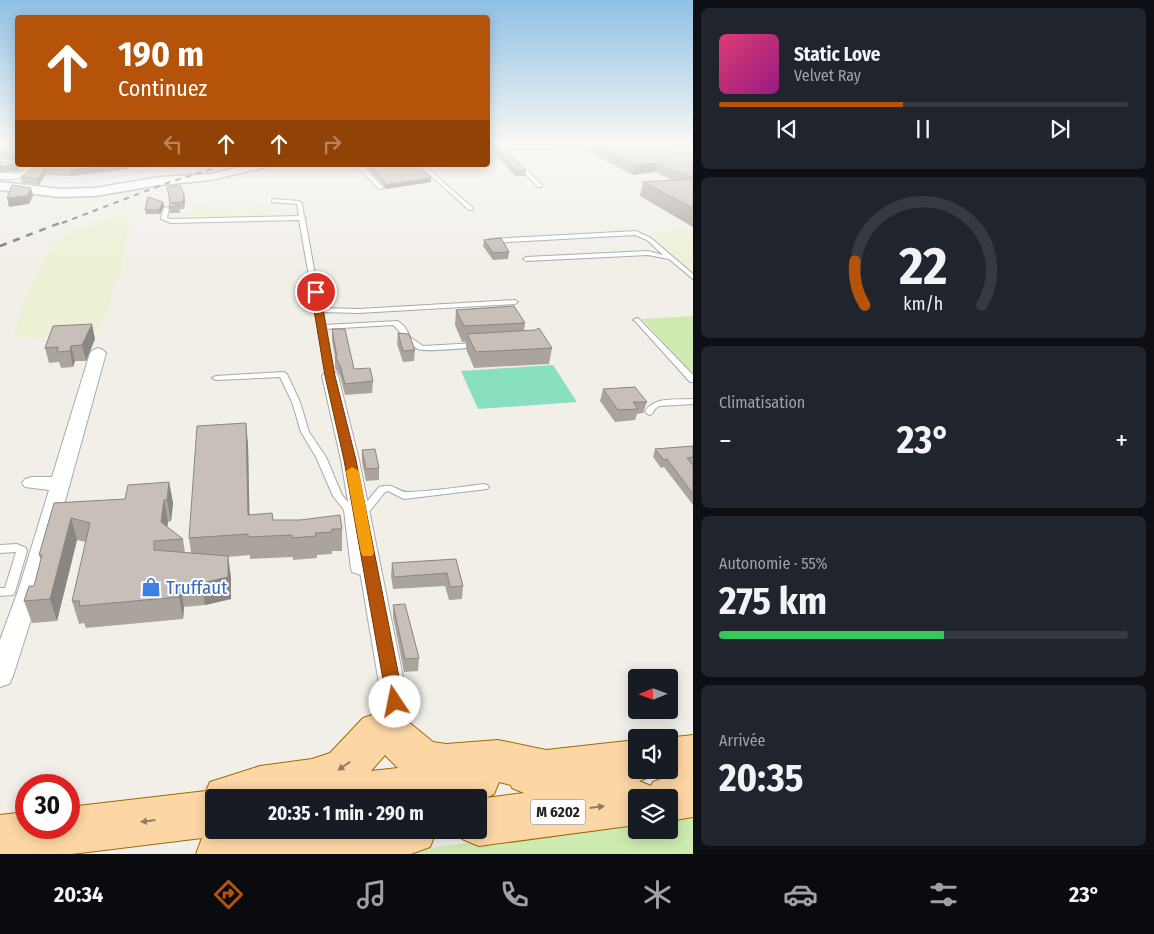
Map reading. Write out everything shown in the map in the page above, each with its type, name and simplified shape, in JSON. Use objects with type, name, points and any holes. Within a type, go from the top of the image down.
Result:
[{"type":"main road","points":[[258,789],[312,781],[345,768],[378,732],[396,738],[423,762],[446,766],[498,761],[546,771]]},
{"type":"main road","points":[[678,756],[693,755]]},
{"type":"main road","points":[[406,789],[628,762]]},
{"type":"main road","points":[[678,797],[693,795]]},
{"type":"main road","name":"M 6202","points":[[487,821],[628,803]]},
{"type":"main road","points":[[0,839],[205,818]]},
{"type":"street","points":[[0,186],[65,193],[95,192],[149,183]]},
{"type":"street","points":[[0,676],[27,597],[98,353]]},
{"type":"street","points":[[330,376],[361,515],[395,702],[378,732]]},
{"type":"street","points":[[32,483],[60,484]]},
{"type":"lane","points":[[376,183],[381,188]]},
{"type":"lane","points":[[441,183],[471,209]]},
{"type":"lane","points":[[537,183],[540,186]]},
{"type":"lane","points":[[274,201],[299,203],[330,376]]},
{"type":"lane","points":[[166,209],[164,219],[171,221],[303,218]]},
{"type":"lane","points":[[486,241],[636,233],[649,239],[693,277]]},
{"type":"lane","points":[[526,259],[648,254],[671,258]]},
{"type":"lane","points":[[319,310],[358,310],[515,302]]},
{"type":"lane","points":[[637,320],[693,380]]},
{"type":"lane","points":[[322,327],[396,323],[407,338],[421,348],[486,345]]},
{"type":"lane","points":[[216,378],[283,374],[296,402],[305,432],[321,457],[338,496],[348,509],[356,569],[371,574]]},
{"type":"lane","points":[[649,412],[657,404],[693,401]]},
{"type":"lane","points":[[361,515],[382,489],[389,488],[404,496],[484,487]]},
{"type":"lane","points":[[0,549],[17,548],[22,550],[9,592],[0,592]]},
{"type":"green space","points":[[271,205],[271,218],[180,219],[182,214],[191,213],[192,206],[242,209]]},
{"type":"green space","points":[[113,216],[133,216],[126,239],[121,270],[112,292],[108,313],[102,323],[93,333],[18,338],[14,334],[24,300],[52,242],[72,230]]},
{"type":"green space","points":[[693,231],[693,269],[650,232]]},
{"type":"green space","points":[[693,316],[693,374],[642,319]]},
{"type":"green space","points":[[553,365],[577,402],[478,409],[461,371]]},
{"type":"green space","points":[[693,815],[693,854],[382,854],[628,823],[628,839],[678,839],[678,817]]},
{"type":"building","points":[[384,183],[399,183],[385,185]]},
{"type":"building","points":[[645,183],[693,183],[693,208]]},
{"type":"building","points":[[12,185],[31,188],[27,196],[7,198]]},
{"type":"building","points":[[180,185],[184,194],[183,202],[171,203],[180,206],[169,207],[167,187]]},
{"type":"building","points":[[148,197],[163,202],[159,210],[145,210]]},
{"type":"building","points":[[501,238],[509,252],[493,253],[484,240]]},
{"type":"building","points":[[514,306],[525,323],[464,326],[456,310]]},
{"type":"building","points":[[92,324],[82,345],[71,346],[70,351],[57,352],[58,347],[45,348],[53,326]]},
{"type":"building","points":[[539,328],[552,348],[476,352],[467,334],[535,330]]},
{"type":"building","points":[[332,329],[345,329],[354,369],[370,368],[373,381],[345,384],[340,365],[335,357],[337,357]]},
{"type":"building","points":[[398,333],[409,334],[415,350],[403,351]]},
{"type":"building","points":[[635,387],[647,402],[633,402],[638,409],[618,410],[603,389]]},
{"type":"building","points":[[246,423],[248,515],[272,513],[273,520],[300,520],[340,515],[342,529],[332,529],[332,532],[315,533],[316,536],[292,538],[292,535],[248,537],[248,534],[189,538],[197,426]]},
{"type":"building","points":[[693,446],[693,457],[687,458],[693,465],[693,494],[667,459],[664,460],[655,449]]},
{"type":"building","points":[[375,449],[379,468],[366,469],[362,450]]},
{"type":"building","points":[[169,482],[167,500],[164,500],[161,522],[183,539],[154,541],[154,550],[228,556],[228,577],[202,583],[180,585],[179,597],[79,606],[80,601],[72,601],[90,523],[71,518],[50,599],[24,601],[29,586],[34,586],[42,555],[39,555],[54,503],[125,499],[128,485]]},
{"type":"building","points":[[456,559],[463,586],[450,587],[447,573],[394,577],[392,563]]},
{"type":"building","points":[[405,604],[419,658],[405,659],[393,605]]},
{"type":"railway","points":[[62,223],[167,183]]},
{"type":"railway","points":[[0,246],[65,221]]},
{"type":"slow traffic","points":[[352,471],[368,553]]},
{"type":"place","name":"Truffaut","points":[[151,587]]},
{"type":"route","points":[[316,292],[330,376],[350,460],[395,702]]}]
